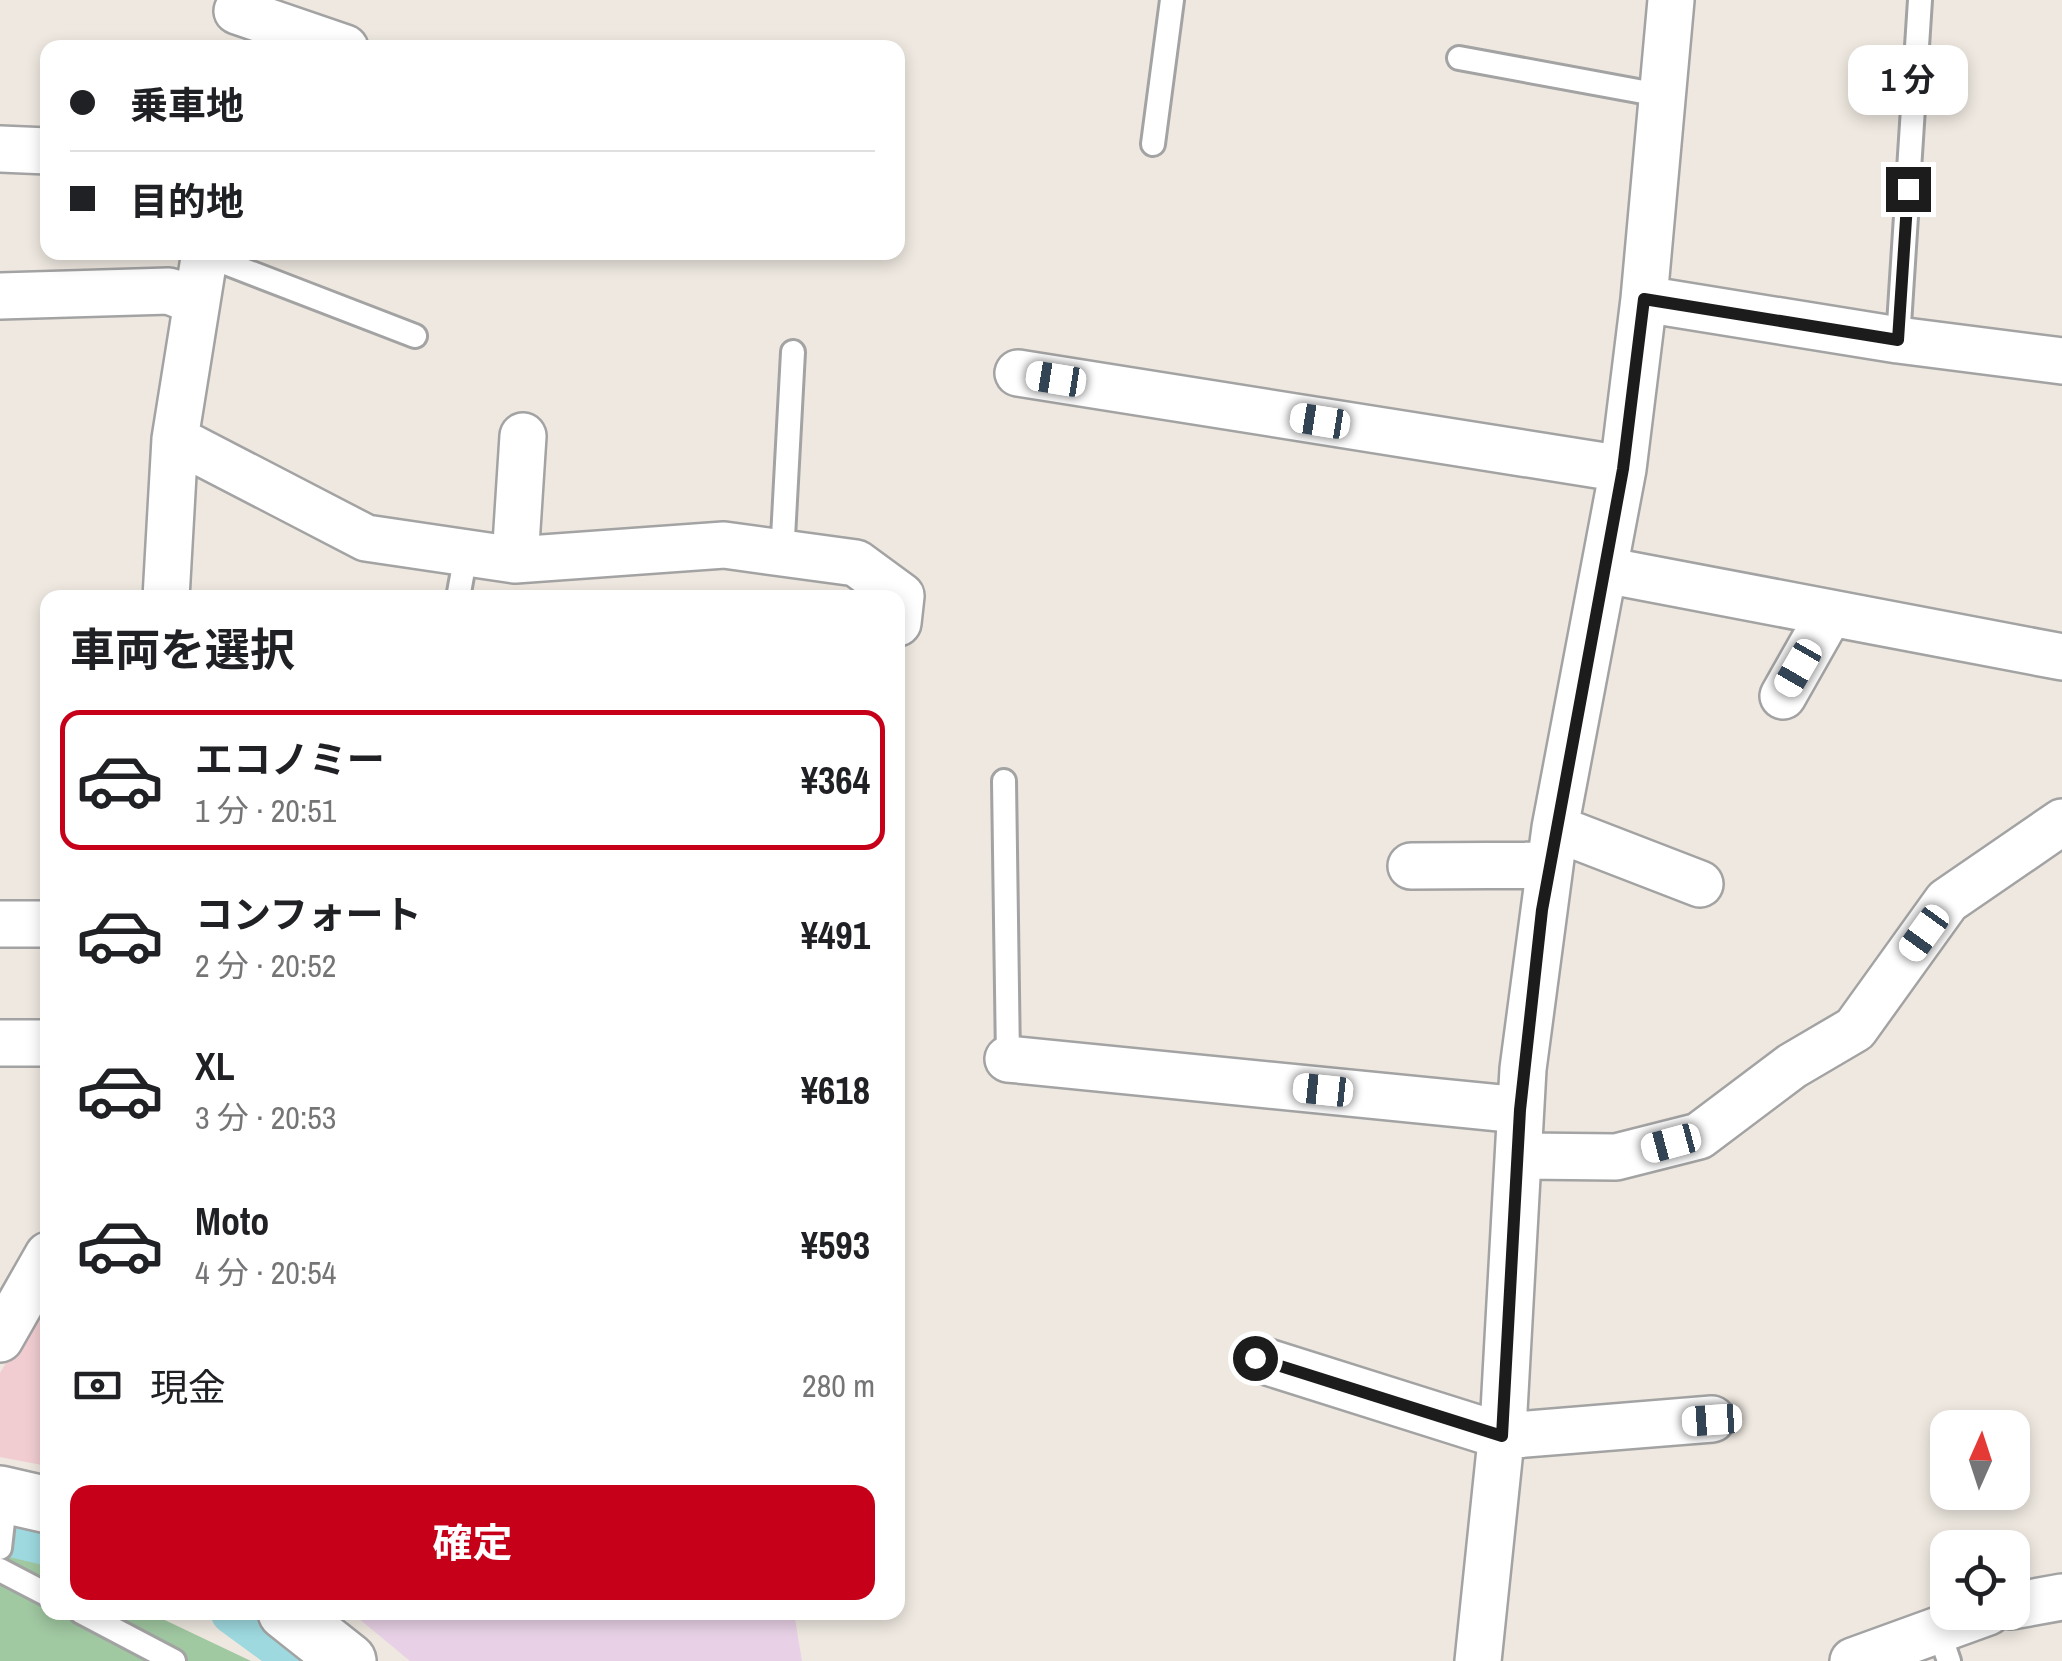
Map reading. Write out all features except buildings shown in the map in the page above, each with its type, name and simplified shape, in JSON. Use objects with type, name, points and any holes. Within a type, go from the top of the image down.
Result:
[{"type":"street","points":[[1481,1660],[1502,1436],[1520,1110],[1552,847],[1623,469],[1644,299],[1671,0]]},
{"type":"street","points":[[236,20],[313,40]]},
{"type":"street","points":[[0,149],[40,151]]},
{"type":"street","points":[[167,590],[176,439],[204,260]]},
{"type":"street","points":[[0,296],[169,292],[198,302]]},
{"type":"street","points":[[1644,299],[1898,340],[2062,361]]},
{"type":"street","points":[[1018,373],[1623,469]]},
{"type":"street","points":[[514,560],[523,436]]},
{"type":"street","points":[[176,439],[366,538],[462,576],[514,560],[724,545],[782,556],[856,563],[893,590]]},
{"type":"street","points":[[1605,570],[2062,657]]},
{"type":"street","points":[[1783,696],[1830,613]]},
{"type":"street","points":[[1520,1156],[1616,1158],[1699,1136],[1792,1066],[1855,1029],[1947,901],[2062,822]]},
{"type":"street","points":[[1411,866],[1552,847],[1700,884]]},
{"type":"street","points":[[0,924],[40,924]]},
{"type":"street","points":[[0,1043],[40,1043]]},
{"type":"street","points":[[1008,1059],[1520,1110]]},
{"type":"street","points":[[0,1338],[40,1269]]},
{"type":"street","points":[[1255,1358],[1502,1436],[1712,1420]]},
{"type":"street","points":[[2030,1602],[2062,1596]]},
{"type":"street","points":[[296,1620],[348,1661]]},
{"type":"street","points":[[1853,1661],[1944,1646],[1965,1630]]},
{"type":"lane","points":[[1153,144],[1172,0]]},
{"type":"lane","points":[[1898,340],[1920,0]]},
{"type":"lane","points":[[1459,58],[1664,96]]},
{"type":"lane","points":[[220,260],[416,336]]},
{"type":"lane","points":[[782,556],[792,352]]},
{"type":"lane","points":[[1004,781],[1008,1059]]},
{"type":"lane","points":[[0,1570],[40,1591]]},
{"type":"lane","points":[[97,1620],[174,1661]]},
{"type":"shaded area","points":[[40,1305],[40,1465],[0,1457],[0,1373]]},
{"type":"shaded area","points":[[360,1620],[795,1620],[802,1661],[410,1661]]},
{"type":"green space","points":[[12,1546],[40,1560],[40,1620],[165,1620],[251,1661],[0,1661],[0,1569]]},
{"type":"waterway","points":[[0,1532],[40,1541]]},
{"type":"waterway","points":[[244,1620],[300,1661]]},
{"type":"route","points":[[1255,1358],[1502,1436],[1520,1110],[1542,910],[1623,469],[1644,299],[1898,340],[1908,189]]}]
